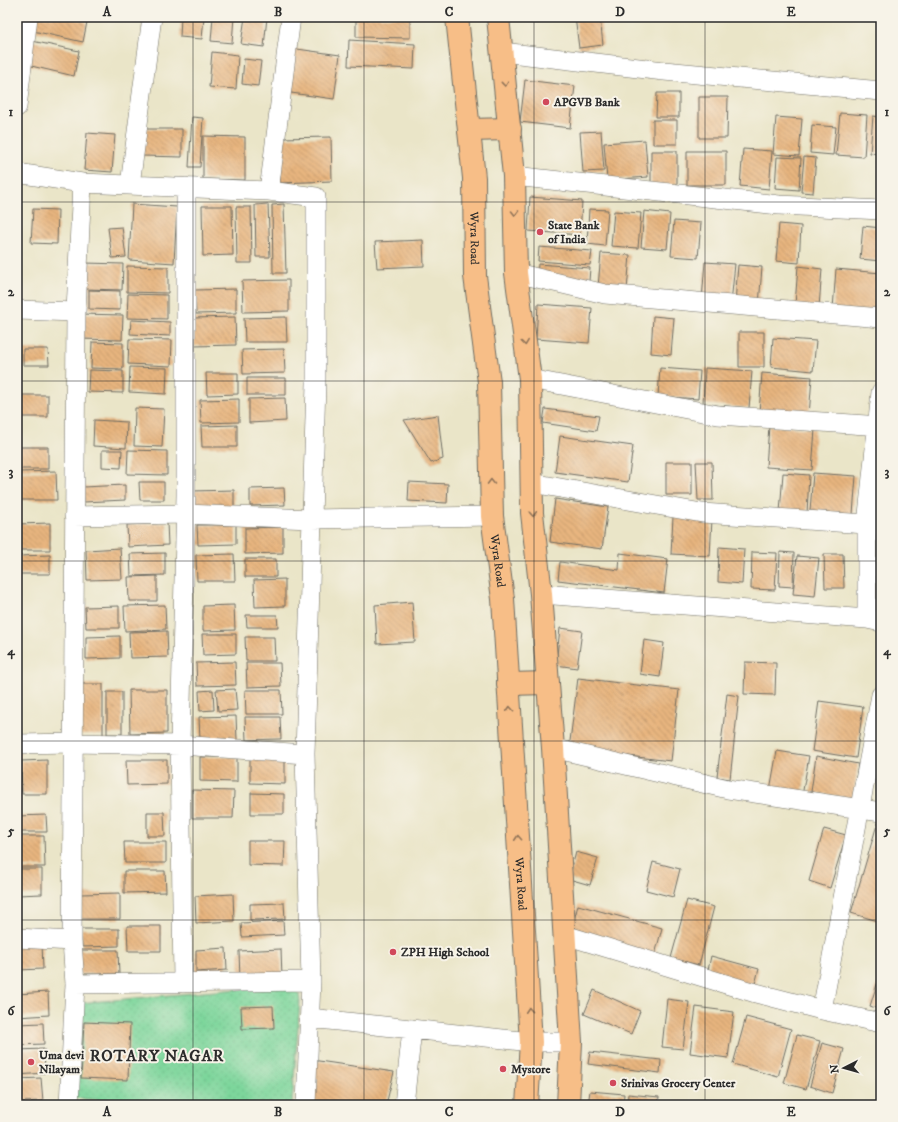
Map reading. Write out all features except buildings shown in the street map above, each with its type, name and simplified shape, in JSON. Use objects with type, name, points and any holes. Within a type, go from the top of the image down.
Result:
[{"type":"main road","name":"Wyra Road","points":[[457,17],[474,178],[475,276],[489,382],[492,516],[503,599],[531,1042],[527,1105]]},
{"type":"main road","points":[[498,17],[514,176],[516,272],[530,379],[532,513],[541,594],[553,748],[571,1042],[568,1105]]},
{"type":"main road","points":[[468,130],[510,129]]},
{"type":"main road","points":[[508,684],[548,683]]},
{"type":"street","points":[[17,107],[28,17]]},
{"type":"street","points":[[130,185],[152,17]]},
{"type":"street","points":[[269,191],[291,17]]},
{"type":"street","points":[[502,52],[664,71],[881,91]]},
{"type":"street","points":[[17,173],[82,183],[269,191],[316,197],[316,382],[305,754],[311,981],[306,1105]]},
{"type":"street","points":[[514,176],[779,205],[881,210]]},
{"type":"street","points":[[69,1105],[75,984],[72,941],[74,516],[76,312],[82,183]]},
{"type":"street","points":[[183,983],[180,745],[186,495],[186,187]]},
{"type":"street","points":[[516,272],[605,294],[881,318]]},
{"type":"street","points":[[17,310],[76,312]]},
{"type":"street","points":[[530,379],[718,415],[879,426]]},
{"type":"street","points":[[541,594],[874,621],[874,525],[881,392]]},
{"type":"street","points":[[532,483],[702,513],[874,525]]},
{"type":"street","points":[[74,516],[185,514],[311,520],[492,516]]},
{"type":"street","points":[[822,1010],[881,695]]},
{"type":"street","points":[[17,744],[73,743],[180,745],[305,754]]},
{"type":"street","points":[[553,748],[728,789],[881,812]]},
{"type":"street","points":[[565,935],[752,992],[881,1023]]},
{"type":"street","points":[[17,938],[72,941]]},
{"type":"street","points":[[75,984],[311,981]]},
{"type":"street","points":[[310,1018],[531,1042],[571,1042]]},
{"type":"street","points":[[404,1105],[412,1029]]},
{"type":"green space","points":[[283,985],[298,989],[300,1001],[292,1104],[153,1102],[70,1098],[79,1003]]},
{"type":"place","name":"APGVB Bank","points":[[546,102]]},
{"type":"place","name":"State Bank of India","points":[[540,232]]},
{"type":"place","name":"ZPH High School","points":[[393,952]]},
{"type":"place","name":"Uma devi Nilayam","points":[[31,1062]]},
{"type":"place","name":"Mystore","points":[[503,1069]]},
{"type":"place","name":"Srinivas Grocery Center","points":[[613,1083]]},
{"type":"district","name":"ROTARY NAGAR","points":[[157,1055]]}]
